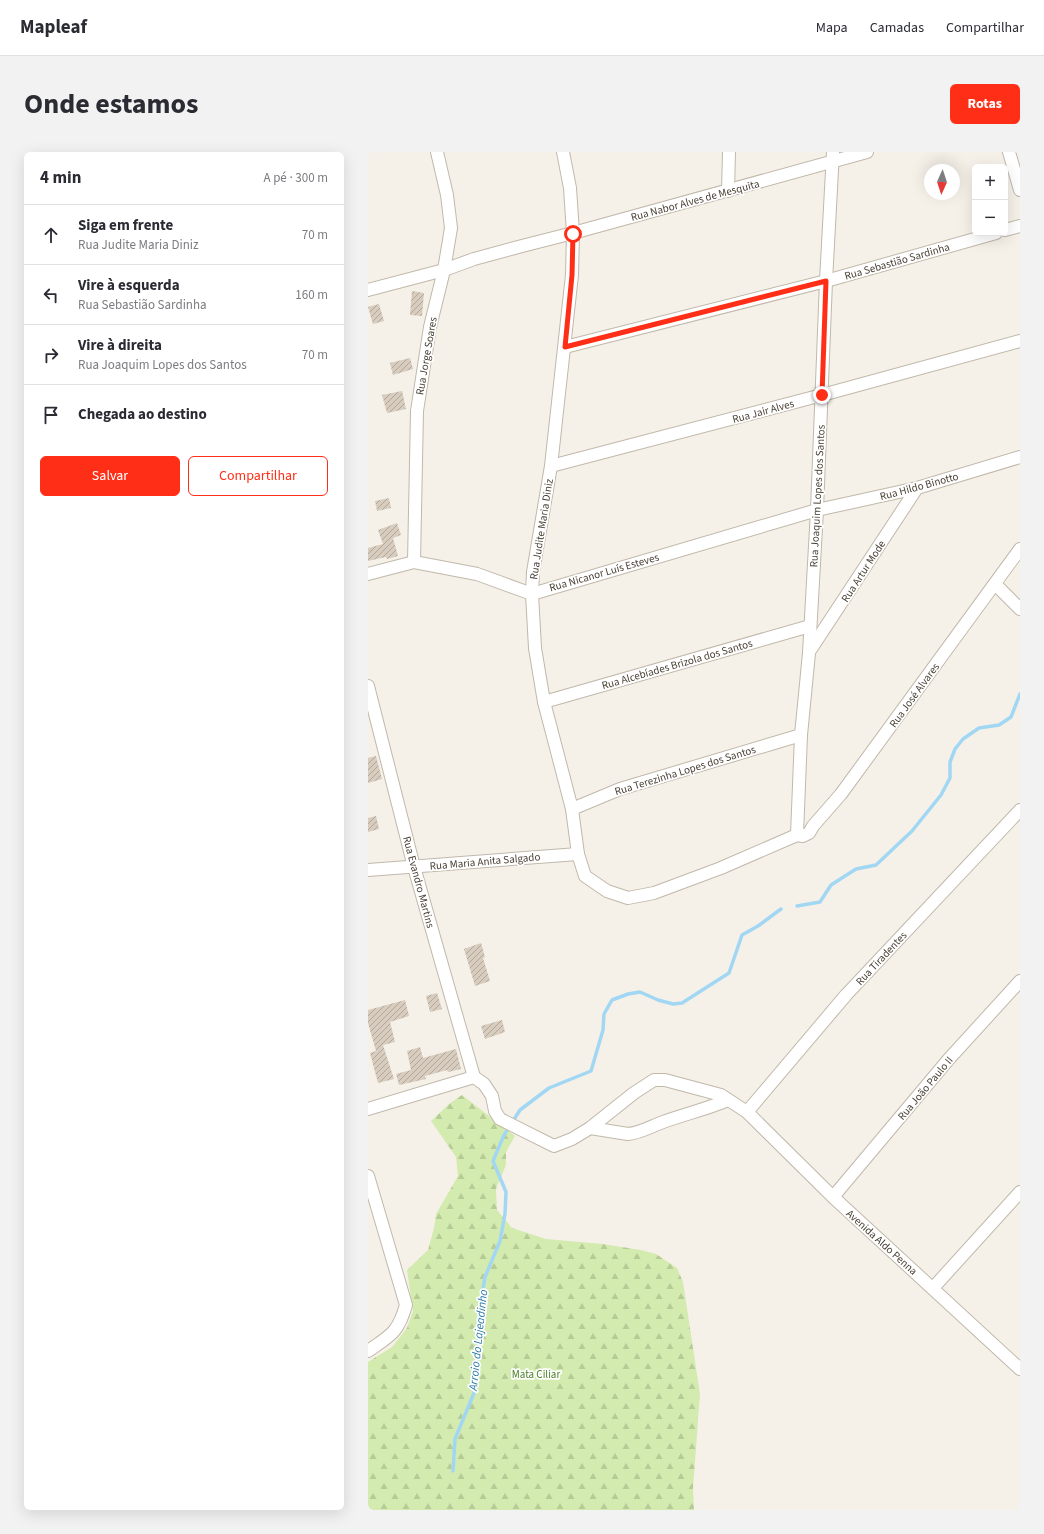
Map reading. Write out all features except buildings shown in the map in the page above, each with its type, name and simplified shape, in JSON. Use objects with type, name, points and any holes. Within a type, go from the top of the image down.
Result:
[{"type":"street","name":"Rua Jorge Soares","points":[[414,562],[417,411],[430,326],[444,270],[450,228],[447,195],[437,152]]},
{"type":"street","name":"Rua Judite Maria Diniz","points":[[563,152],[570,188],[573,234],[572,275],[551,466],[533,572],[532,594],[535,648],[544,702],[572,809],[578,854],[585,876],[607,891],[628,898],[654,894],[800,835]]},
{"type":"street","points":[[728,191],[729,152]]},
{"type":"street","name":"Rua Nabor Alves de Mesquita","points":[[368,290],[444,270],[474,259],[573,234],[728,191],[833,157],[867,152]]},
{"type":"street","points":[[1009,152],[1020,190]]},
{"type":"street","name":"Rua Joaquim Lopes dos Santos","points":[[800,835],[801,735],[809,653],[817,510],[826,281],[833,157]]},
{"type":"street","points":[[1008,229],[1020,226]]},
{"type":"street","name":"Rua Sebastião Sardinha","points":[[565,347],[826,281],[985,236]]},
{"type":"street","name":"Rua Jair Alves","points":[[551,466],[1020,341]]},
{"type":"street","name":"Rua Hildo Binotto","points":[[817,510],[918,488],[1020,457]]},
{"type":"street","name":"Rua Artur Mode","points":[[809,653],[918,488]]},
{"type":"street","name":"Rua Nicanor Luís Esteves","points":[[532,594],[817,510]]},
{"type":"street","name":"Rua José Alvares","points":[[800,835],[809,833],[813,826],[841,794],[1020,549]]},
{"type":"street","points":[[368,574],[414,562],[477,574],[532,594]]},
{"type":"street","points":[[994,584],[1020,609]]},
{"type":"street","name":"Rua Alcebíades Brizola dos Santos","points":[[544,702],[810,626]]},
{"type":"street","name":"Rua Evandro Martins","points":[[368,686],[414,867],[474,1077]]},
{"type":"street","name":"Rua Terezinha Lopes dos Santos","points":[[572,809],[620,789],[801,735]]},
{"type":"street","name":"Rua Tiradentes","points":[[746,1112],[846,995],[1020,810]]},
{"type":"street","name":"Rua Maria Anita Salgado","points":[[368,870],[578,854]]},
{"type":"street","name":"Rua João Paulo II","points":[[833,1198],[948,1060],[1020,981]]},
{"type":"street","points":[[368,1109],[474,1077]]},
{"type":"street","name":"Avenida Aldo Penna","points":[[474,1077],[484,1084],[492,1096],[495,1111],[500,1119],[554,1146],[572,1139],[590,1128],[634,1093],[654,1080],[671,1081],[721,1095],[746,1112],[833,1198],[1020,1369]]},
{"type":"street","points":[[590,1128],[634,1134],[665,1121],[715,1106],[728,1100]]},
{"type":"street","points":[[368,1176],[406,1305],[401,1322],[392,1334],[368,1351]]},
{"type":"street","points":[[933,1288],[1020,1192]]},
{"type":"green space","name":"Mata Ciliar","points":[[462,1095],[515,1136],[506,1152],[506,1165],[496,1189],[497,1210],[512,1228],[546,1239],[603,1244],[641,1250],[656,1254],[677,1268],[683,1282],[700,1394],[693,1488],[694,1510],[368,1510],[368,1362],[392,1347],[407,1328],[413,1311],[407,1270],[428,1250],[436,1214],[458,1176],[456,1157],[431,1121],[449,1104]]},
{"type":"waterway","name":"Arroio do Lajeadinho","points":[[797,906],[820,902],[831,885],[856,869],[876,865],[912,831],[941,795],[950,778],[950,762],[955,749],[963,739],[979,728],[999,725],[1011,717],[1020,694]]},
{"type":"waterway","name":"Arroio do Lajeadinho","points":[[453,1471],[455,1439],[474,1393],[479,1313],[485,1277],[500,1241],[505,1214],[506,1192],[493,1161],[504,1135],[520,1110],[549,1088],[591,1071],[603,1030],[604,1014],[612,1000],[628,994],[640,992],[658,1000],[673,1004],[682,1003],[729,973],[742,935],[758,926],[781,909]]},
{"type":"route","points":[[573,234],[572,275],[565,347],[826,281],[822,395]]}]
